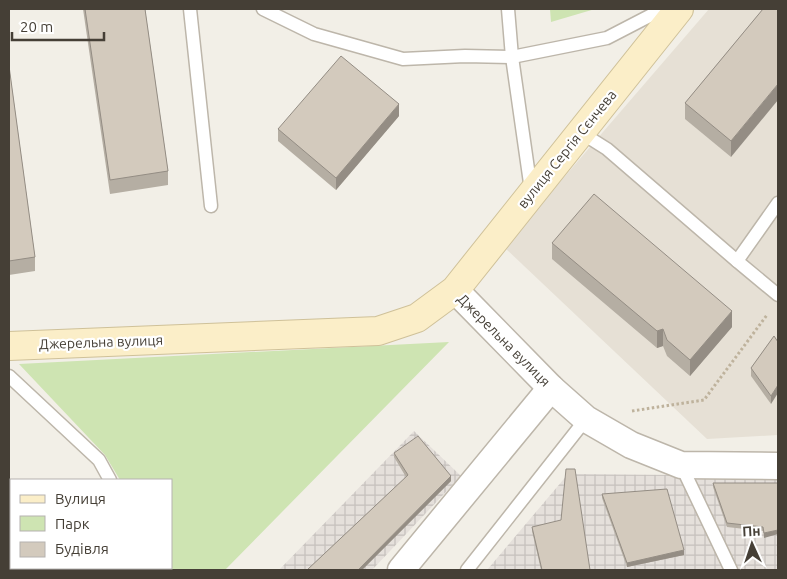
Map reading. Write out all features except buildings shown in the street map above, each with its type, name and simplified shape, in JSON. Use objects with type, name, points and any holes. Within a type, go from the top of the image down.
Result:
[{"type":"street","name":"вулиця Сергія Сєнчева","points":[[455,290],[679,9]]},
{"type":"street","name":"Джерельна вулиця","points":[[9,346],[378,330],[417,318],[455,290],[551,388],[586,419],[631,445],[681,464],[778,466]]},
{"type":"street","points":[[401,570],[551,388]]},
{"type":"lane","points":[[190,9],[211,206]]},
{"type":"lane","points":[[263,9],[314,34],[403,59],[465,56],[512,57],[607,38],[663,9]]},
{"type":"lane","points":[[508,9],[512,57],[532,193]]},
{"type":"lane","points":[[580,132],[607,149],[778,295]]},
{"type":"lane","points":[[737,261],[778,203]]},
{"type":"lane","points":[[9,376],[100,460],[110,479]]},
{"type":"lane","points":[[467,570],[586,419]]},
{"type":"lane","points":[[681,464],[731,570]]},
{"type":"path","points":[[586,419],[704,400],[772,308]]},
{"type":"shaded area","points":[[709,9],[778,9],[778,435],[707,439],[504,247]]},
{"type":"shaded area","points":[[414,431],[461,476],[372,570],[279,570]]},
{"type":"shaded area","points":[[568,474],[778,476],[778,570],[487,570]]},
{"type":"shaded area","points":[[9,509],[10,569],[150,570],[9,570]]},
{"type":"green space","points":[[550,9],[595,9],[551,22]]},
{"type":"green space","points":[[449,342],[225,570],[173,570],[172,479],[119,479],[105,455],[19,364]]}]
